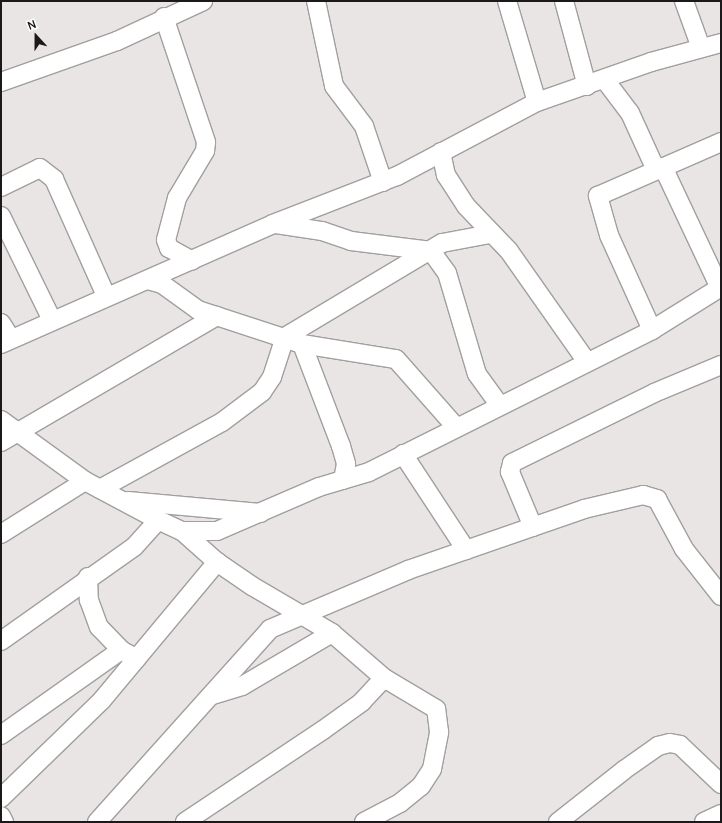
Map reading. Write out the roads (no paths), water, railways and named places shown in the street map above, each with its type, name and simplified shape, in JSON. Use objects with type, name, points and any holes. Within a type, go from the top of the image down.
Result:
[{"type":"street","points":[[1,82],[117,41],[170,10],[203,1]]},
{"type":"street","points":[[316,1],[334,86],[364,126],[383,182]]},
{"type":"street","points":[[507,1],[537,102]]},
{"type":"street","points":[[564,1],[587,86]]},
{"type":"street","points":[[684,1],[701,48]]},
{"type":"street","points":[[170,10],[206,142],[205,151],[177,198],[166,240],[169,248],[192,261]]},
{"type":"street","points":[[1,323],[6,341],[106,296],[192,261],[273,224],[383,182],[537,102],[701,48],[721,43]]},
{"type":"street","points":[[182,531],[217,531],[265,514],[403,454],[499,404],[652,330],[720,287],[630,113],[605,80]]},
{"type":"street","points":[[652,330],[597,202],[598,196],[608,190],[721,142]]},
{"type":"street","points":[[441,152],[446,175],[466,206],[490,234],[509,251],[587,362]]},
{"type":"street","points":[[1,187],[40,168],[54,179],[106,296]]},
{"type":"street","points":[[1,216],[52,320]]},
{"type":"street","points":[[273,224],[322,231],[351,241],[431,251]]},
{"type":"street","points":[[1,534],[92,485],[215,426],[262,392],[272,377],[285,337],[452,239],[490,234]]},
{"type":"street","points":[[431,251],[449,279],[477,374],[499,404]]},
{"type":"street","points":[[148,280],[162,284],[198,310],[285,337],[302,344],[396,359],[456,427]]},
{"type":"street","points":[[1,442],[216,316]]},
{"type":"street","points":[[302,344],[345,458],[343,480]]},
{"type":"street","points":[[534,527],[510,472],[512,462],[654,393],[721,365]]},
{"type":"street","points":[[1,420],[92,485],[116,499],[182,531],[217,562],[269,596],[304,615],[332,633],[384,678],[436,708],[439,732],[432,769],[421,786],[400,803],[364,822]]},
{"type":"street","points":[[403,454],[466,550]]},
{"type":"street","points":[[97,822],[270,629],[377,581],[606,502],[633,495],[652,496],[664,508],[684,549],[719,589]]},
{"type":"street","points":[[116,499],[265,514]]},
{"type":"street","points":[[1,641],[88,577],[134,546],[158,520]]},
{"type":"street","points":[[1,798],[53,751],[137,659],[217,562]]},
{"type":"street","points":[[88,577],[89,600],[99,627],[121,650],[137,659]]},
{"type":"street","points":[[269,596],[270,629]]},
{"type":"street","points":[[212,695],[242,686],[332,633]]},
{"type":"street","points":[[1,735],[121,650]]},
{"type":"street","points":[[185,822],[323,730],[362,702],[384,678]]},
{"type":"street","points":[[558,822],[624,770],[658,746],[670,743],[680,745],[721,784]]},
{"type":"street","points":[[704,822],[721,814]]},
{"type":"street","points":[[1,816],[4,822]]}]
